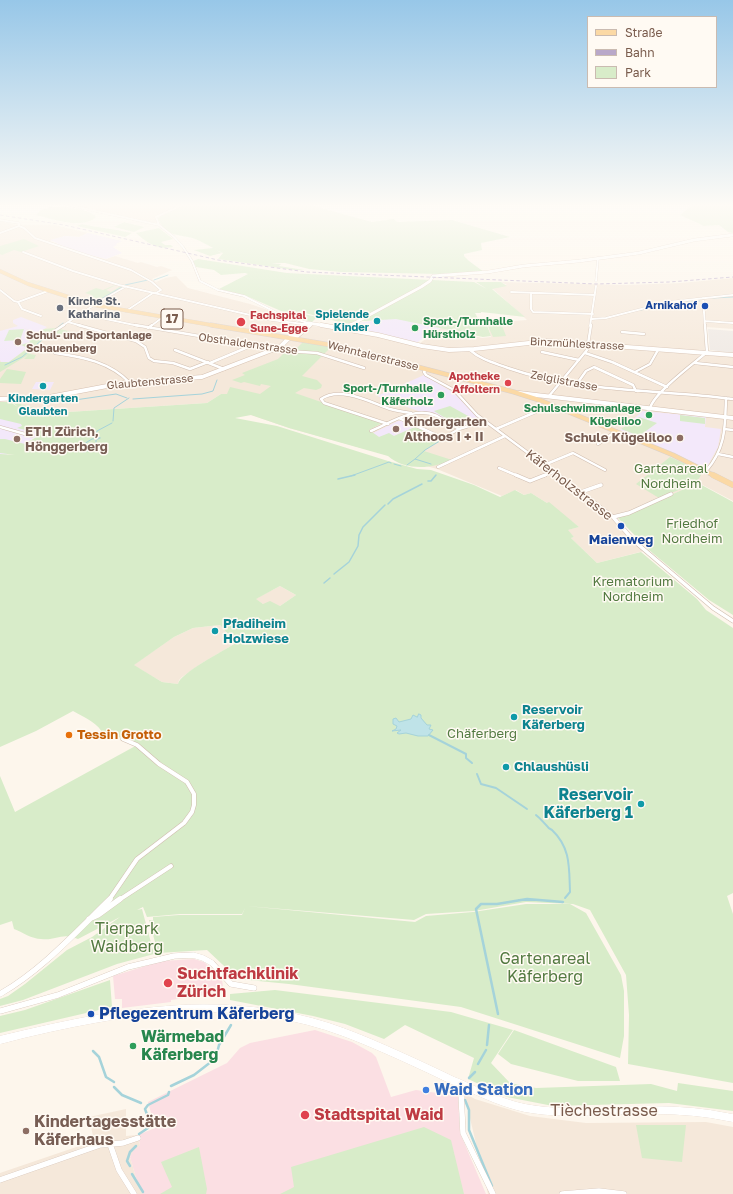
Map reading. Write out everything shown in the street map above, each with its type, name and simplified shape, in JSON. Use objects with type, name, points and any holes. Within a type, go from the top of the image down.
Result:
[{"type":"main road","name":"Wehntalerstrasse","points":[[0,270],[19,280],[48,291],[94,305],[164,318],[291,337],[354,350],[514,392],[552,405],[673,454],[733,485]]},
{"type":"street","points":[[46,261],[73,271],[125,286],[272,320],[303,324]]},
{"type":"street","points":[[107,261],[145,277],[154,282],[161,290],[125,311]]},
{"type":"street","points":[[192,261],[200,281],[216,289],[244,296],[279,314],[309,324]]},
{"type":"street","points":[[344,328],[421,287],[430,281],[433,276],[481,273],[523,266],[572,261]]},
{"type":"street","points":[[596,281],[598,261]]},
{"type":"street","points":[[53,332],[125,286]]},
{"type":"street","points":[[549,396],[585,354],[593,314],[596,286]]},
{"type":"street","points":[[0,290],[18,302],[22,309],[41,316]]},
{"type":"street","points":[[18,302],[48,291]]},
{"type":"street","points":[[511,292],[595,295]]},
{"type":"street","points":[[531,292],[533,312],[593,314]]},
{"type":"street","points":[[592,320],[606,318],[667,302],[733,295]]},
{"type":"street","points":[[650,408],[652,402],[667,387],[708,350],[702,298]]},
{"type":"street","name":"Obsthaldenstrasse","points":[[82,314],[158,330],[288,352],[319,353],[364,368]]},
{"type":"street","points":[[279,314],[282,319],[289,322],[294,320]]},
{"type":"street","points":[[148,328],[164,318]]},
{"type":"street","points":[[272,320],[289,318]]},
{"type":"street","points":[[705,321],[733,323]]},
{"type":"street","points":[[68,322],[136,341],[145,347],[149,358],[154,361],[173,362],[190,369],[252,345]]},
{"type":"street","points":[[291,337],[303,324]]},
{"type":"street","name":"Binzmühlestrasse","points":[[303,324],[344,328],[430,348],[470,350],[537,341],[733,355]]},
{"type":"street","points":[[291,337],[297,336],[309,324]]},
{"type":"street","points":[[622,332],[644,334]]},
{"type":"street","name":"Glaubtenstrasse","points":[[0,399],[49,397],[130,383],[195,379],[276,349],[291,337]]},
{"type":"street","points":[[175,350],[225,369]]},
{"type":"street","name":"Zelglistrasse","points":[[470,350],[478,356],[511,369],[576,385],[733,399]]},
{"type":"street","points":[[635,372],[650,365],[658,350]]},
{"type":"street","points":[[51,356],[54,352],[84,358],[103,365],[121,375],[130,383]]},
{"type":"street","points":[[542,352],[579,360]]},
{"type":"street","points":[[585,354],[603,358],[667,387]]},
{"type":"street","points":[[695,362],[733,367]]},
{"type":"street","points":[[576,385],[586,371],[594,367],[633,385],[636,391]]},
{"type":"street","name":"Käferholzstrasse","points":[[426,369],[424,371],[426,375],[454,390],[472,411],[484,421],[581,492],[613,518],[640,547],[713,608],[733,621]]},
{"type":"street","points":[[454,390],[468,387],[489,386]]},
{"type":"street","points":[[514,392],[733,418]]},
{"type":"street","points":[[388,424],[324,403],[321,399],[329,394],[349,396],[398,411],[431,414],[459,429]]},
{"type":"street","points":[[706,471],[713,463],[722,446],[726,398]]},
{"type":"street","points":[[496,429],[539,412],[552,405]]},
{"type":"street","points":[[371,431],[411,413]]},
{"type":"street","points":[[399,418],[443,438],[459,429],[484,421]]},
{"type":"street","points":[[0,427],[32,436]]},
{"type":"street","points":[[724,429],[733,430]]},
{"type":"street","points":[[598,444],[616,431]]},
{"type":"street","points":[[438,468],[505,436]]},
{"type":"street","points":[[544,465],[573,453],[605,470]]},
{"type":"street","points":[[718,454],[733,457]]},
{"type":"street","points":[[499,468],[530,481],[553,472]]},
{"type":"street","points":[[581,492],[601,485]]},
{"type":"street","points":[[613,518],[671,494]]},
{"type":"street","points":[[0,994],[16,985],[43,963],[118,890],[127,871],[137,858],[184,823],[192,812],[194,805],[194,794],[187,782],[159,764],[137,745],[123,738]]},
{"type":"street","points":[[88,919],[98,915],[134,889],[170,866]]},
{"type":"street","points":[[0,1012],[58,995],[128,967],[174,956],[193,955],[203,958],[212,963],[231,984],[254,988]]},
{"type":"street","name":"Tièchestrasse","points":[[0,1040],[60,1024],[134,1013],[180,1009],[227,1008],[290,1017],[316,1023],[391,1052],[487,1096],[535,1110],[564,1113],[650,1110],[716,1114],[733,1118]]},
{"type":"street","points":[[461,1093],[463,1133],[493,1194]]},
{"type":"street","points":[[0,1180],[100,1145],[123,1143],[138,1138]]},
{"type":"street","points":[[110,1144],[112,1154],[119,1170],[134,1194]]},
{"type":"street","points":[[562,1194],[599,1191],[624,1194]]},
{"type":"shaded area","points":[[0,261],[131,261],[157,267],[161,266],[172,270],[152,279],[156,282],[165,278],[176,276],[188,288],[250,304],[295,319],[297,325],[326,327],[364,333],[416,346],[441,328],[482,338],[491,337],[487,323],[527,320],[492,288],[507,285],[501,282],[626,285],[681,283],[733,278],[733,329],[705,327],[706,355],[733,357],[733,501],[699,483],[617,518],[644,551],[597,563],[571,538],[574,537],[567,530],[579,527],[531,493],[524,495],[516,490],[502,496],[437,469],[289,428],[251,415],[221,394],[207,403],[53,413],[20,404],[18,401],[19,397],[0,397]]},
{"type":"shaded area","name":"Schul- und Sportanlage Schauenberg","points":[[21,317],[47,327],[38,333],[21,327],[43,336],[9,362],[2,364],[0,360],[0,331],[18,326],[13,323],[13,320]]},
{"type":"shaded area","points":[[386,319],[399,319],[440,328],[416,343],[351,327],[358,323]]},
{"type":"shaded area","points":[[708,329],[733,331],[733,353],[710,350]]},
{"type":"shaded area","points":[[424,375],[454,393],[479,419],[462,427],[457,427],[427,412],[421,412],[377,396]]},
{"type":"shaded area","points":[[36,382],[54,382],[50,390],[32,389]]},
{"type":"shaded area","name":"Schule Kügeliloo","points":[[643,411],[706,417],[705,427],[721,429],[718,447],[707,467],[703,467],[675,453],[620,430]]},
{"type":"shaded area","name":"ETH Zürich, Hönggerberg","points":[[0,416],[49,429],[6,455],[0,454]]},
{"type":"shaded area","name":"Kindergarten Althoos I + II","points":[[398,421],[402,421],[415,427],[394,436],[379,437],[373,433]]},
{"type":"shaded area","points":[[280,586],[296,595],[280,606],[263,604],[255,599]]},
{"type":"shaded area","points":[[220,625],[236,643],[182,677],[178,684],[162,682],[133,665],[174,637],[193,628]]},
{"type":"shaded area","name":"Suchtfachklinik Zürich","points":[[194,959],[204,962],[218,974],[222,980],[223,986],[219,993],[171,1000],[171,1002],[122,1008],[122,999],[115,999],[113,976],[162,961]]},
{"type":"shaded area","name":"Stadtspital Waid","points":[[315,1030],[352,1042],[372,1053],[376,1057],[391,1097],[416,1090],[458,1096],[460,1133],[486,1194],[143,1194],[138,1185],[130,1157],[133,1151],[140,1145],[138,1135],[155,1128],[148,1102],[227,1063],[240,1048],[250,1043]]},
{"type":"shaded area","points":[[464,1093],[475,1099],[530,1116],[586,1123],[706,1122],[733,1127],[733,1194],[488,1194]]},
{"type":"shaded area","points":[[126,1109],[126,1136],[138,1135],[140,1145],[130,1157],[138,1185],[143,1194],[0,1194],[0,1173],[94,1141],[89,1117]]},
{"type":"green space","points":[[193,261],[209,261],[287,273],[474,282],[487,289],[476,282],[501,282],[507,286],[492,289],[525,317],[481,312],[475,313],[479,320],[486,323],[491,336],[483,337],[396,319],[358,320],[347,324],[305,313],[291,311],[317,317],[312,322],[287,315],[288,314],[244,295],[219,289],[248,274],[221,275],[214,270],[196,267]]},
{"type":"green space","points":[[230,261],[469,261],[484,272],[439,274],[341,272],[309,269],[285,263],[271,263],[281,264],[279,266],[304,270],[294,270]]},
{"type":"green space","points":[[115,285],[106,290],[111,292],[119,287],[122,287],[99,301],[87,298],[92,295],[85,293],[96,288],[103,290]]},
{"type":"green space","points":[[501,323],[506,336],[493,337],[487,324]]},
{"type":"green space","points":[[56,328],[76,333],[79,332],[79,335],[39,333],[44,329]]},
{"type":"green space","points":[[24,329],[20,340],[4,341],[9,330]]},
{"type":"green space","points":[[28,337],[47,337],[38,344],[37,350],[30,354],[36,355],[34,359],[24,359],[28,355],[0,372],[0,362],[9,362],[28,348],[21,345],[30,342]]},
{"type":"green space","points":[[303,342],[331,347],[324,354],[294,351]]},
{"type":"green space","name":"Chäferberg","points":[[285,352],[315,353],[322,356],[302,376],[317,380],[322,385],[321,388],[316,390],[304,388],[295,393],[382,423],[369,430],[379,437],[389,433],[394,436],[415,427],[442,439],[424,451],[452,460],[427,467],[410,466],[395,461],[388,456],[289,428],[251,415],[235,418],[277,426],[388,461],[417,469],[431,470],[474,485],[500,497],[515,490],[524,495],[531,493],[547,503],[549,502],[579,527],[568,530],[574,537],[571,538],[597,563],[641,552],[697,599],[706,610],[733,628],[733,893],[727,896],[733,914],[733,1083],[628,1064],[629,1015],[626,975],[590,910],[573,904],[526,902],[474,911],[426,914],[414,920],[246,906],[415,922],[426,916],[473,912],[526,904],[570,904],[586,913],[621,975],[624,991],[624,1036],[620,1058],[461,1007],[289,984],[238,979],[207,950],[158,953],[149,920],[153,920],[153,917],[179,915],[242,915],[245,908],[242,914],[180,914],[147,917],[143,907],[137,910],[142,909],[154,954],[117,964],[23,1000],[0,1006],[0,999],[8,996],[25,984],[67,950],[92,937],[120,917],[78,939],[63,936],[51,939],[38,939],[14,929],[12,921],[0,925],[0,776],[15,812],[139,744],[125,738],[104,736],[102,731],[95,724],[73,711],[36,731],[0,747],[0,454],[15,455],[0,453],[0,439],[25,444],[41,434],[33,430],[30,431],[17,428],[22,426],[21,424],[0,419],[0,402],[10,402],[18,407],[12,402],[18,401],[20,404],[53,413],[207,403],[221,394],[227,394],[230,387],[260,394],[271,386],[261,384],[260,386],[232,380],[245,375],[242,373],[278,359]],"holes":[[[280,586],[296,595],[280,606],[270,601],[263,604],[256,599]],[[220,625],[236,643],[194,668],[186,674],[178,684],[162,682],[134,665],[174,637],[193,628]]]},
{"type":"green space","points":[[7,369],[26,372],[21,384],[0,383],[0,379]]},
{"type":"green space","points":[[450,406],[470,417],[453,423],[434,411]]},
{"type":"green space","points":[[680,415],[705,418],[705,424],[680,421]]},
{"type":"green space","points":[[639,417],[657,423],[639,436],[621,429]]},
{"type":"green space","name":"Gartenareal Nordheim","points":[[670,457],[703,472],[696,483],[659,498],[636,484]]},
{"type":"green space","name":"Friedhof Nordheim","points":[[698,483],[733,502],[733,615],[709,600],[649,550],[618,518]]},
{"type":"green space","points":[[110,980],[112,1007],[0,1033],[0,1016],[25,1010]]},
{"type":"green space","points":[[275,990],[451,1012],[513,1030],[491,1063],[510,1083],[536,1088],[651,1084],[677,1091],[678,1083],[733,1091],[733,1111],[669,1103],[553,1106],[507,1097],[468,1079],[474,1058],[405,1025],[384,1039],[345,1024],[313,1016],[230,1000],[230,994]]},
{"type":"green space","points":[[514,1030],[616,1067],[620,1081],[578,1081],[511,1064],[498,1054]]},
{"type":"green space","points":[[636,1125],[686,1125],[682,1162],[642,1158]]},
{"type":"green space","points":[[424,1127],[451,1140],[464,1194],[280,1194],[294,1187],[291,1167]]},
{"type":"green space","points":[[199,1147],[207,1189],[206,1194],[160,1194],[172,1187],[161,1162]]},
{"type":"water","points":[[419,714],[427,725],[431,725],[429,729],[433,730],[428,736],[397,733],[401,730],[392,731],[396,729],[397,726],[393,724],[393,719],[396,718],[399,722],[411,719],[413,715],[417,717]]},
{"type":"waterway","points":[[154,280],[168,275]]},
{"type":"waterway","points":[[125,285],[148,280]]},
{"type":"waterway","points":[[99,300],[122,287]]},
{"type":"waterway","points":[[713,298],[733,297]]},
{"type":"waterway","points":[[687,301],[700,301]]},
{"type":"waterway","points":[[672,303],[678,302]]},
{"type":"waterway","points":[[641,310],[667,304]]},
{"type":"waterway","points":[[37,344],[63,323]]},
{"type":"waterway","points":[[5,365],[22,357],[36,345]]},
{"type":"waterway","points":[[133,399],[202,394],[213,391],[217,380]]},
{"type":"waterway","points":[[75,400],[116,394],[127,398]]},
{"type":"waterway","points":[[113,421],[114,408],[129,398]]},
{"type":"waterway","points":[[84,452],[96,448],[96,440],[100,438],[96,437],[97,431],[112,423]]},
{"type":"waterway","points":[[79,447],[92,439],[98,438]]},
{"type":"waterway","points":[[415,459],[425,450],[443,439]]},
{"type":"waterway","points":[[407,465],[415,459]]},
{"type":"waterway","points":[[415,459],[431,464]]},
{"type":"waterway","points":[[351,476],[389,462],[391,463]]},
{"type":"waterway","points":[[394,464],[401,466]]},
{"type":"waterway","points":[[428,481],[431,481],[436,475]]},
{"type":"waterway","points":[[338,479],[351,476]]},
{"type":"waterway","points":[[388,504],[393,499],[422,484]]},
{"type":"waterway","points":[[334,574],[349,562],[358,546],[359,535],[363,527],[385,505]]},
{"type":"waterway","points":[[324,583],[330,578]]},
{"type":"waterway","points":[[429,735],[466,754],[466,758],[472,763]]},
{"type":"waterway","points":[[477,774],[481,784],[496,788],[527,809]]},
{"type":"waterway","points":[[536,815],[558,837],[566,851],[569,867],[570,892],[565,898]]},
{"type":"waterway","points":[[498,1014],[476,909],[481,904],[497,904],[521,900]]},
{"type":"waterway","points":[[521,900],[539,900]]},
{"type":"waterway","points":[[521,900],[539,900]]},
{"type":"waterway","points":[[539,900],[563,902]]},
{"type":"waterway","points":[[217,1053],[219,1045],[231,1025]]},
{"type":"waterway","points":[[487,1045],[489,1025]]},
{"type":"waterway","points":[[478,1064],[486,1050]]},
{"type":"waterway","points":[[93,1051],[99,1057],[106,1077],[114,1082]]},
{"type":"waterway","points":[[171,1086],[194,1075],[216,1058]]},
{"type":"waterway","points":[[469,1078],[475,1072]]},
{"type":"waterway","points":[[114,1087],[122,1095],[141,1103]]},
{"type":"waterway","points":[[139,1134],[148,1128],[149,1120],[145,1109],[148,1105],[168,1095],[169,1092]]},
{"type":"waterway","points":[[465,1100],[469,1110],[469,1130],[492,1186]]},
{"type":"waterway","points":[[130,1166],[127,1161],[130,1152],[136,1146]]},
{"type":"waterway","points":[[132,1174],[143,1192]]},
{"type":"railway","points":[[223,261],[307,272],[596,284],[669,282],[733,277]]},
{"type":"place","name":"Arnikahof","points":[[705,306]]},
{"type":"place","name":"Kirche St. Katharina","points":[[60,308]]},
{"type":"place","name":"Spielende Kinder","points":[[377,321]]},
{"type":"place","name":"Fachspital Sune-Egge","points":[[241,322]]},
{"type":"place","name":"Sport-/Turnhalle Hürstholz","points":[[415,328]]},
{"type":"place","name":"Schul- und Sportanlage Schauenberg","points":[[18,342]]},
{"type":"place","name":"Apotheke Affoltern","points":[[508,383]]},
{"type":"place","name":"Kindergarten Glaubten","points":[[43,386]]},
{"type":"place","name":"Sport-/Turnhalle Käferholz","points":[[441,395]]},
{"type":"place","name":"Schulschwimmanlage Kügeliloo","points":[[649,415]]},
{"type":"place","name":"Kindergarten Althoos I + II","points":[[396,429]]},
{"type":"place","name":"Schule Kügeliloo","points":[[680,438]]},
{"type":"place","name":"ETH Zürich, Hönggerberg","points":[[17,439]]},
{"type":"place","name":"Maienweg","points":[[621,526]]},
{"type":"place","name":"Pfadiheim Holzwiese","points":[[215,631]]},
{"type":"place","name":"Reservoir Käferberg","points":[[514,717]]},
{"type":"place","name":"Tessin Grotto","points":[[69,735]]},
{"type":"place","name":"Chlaushüsli","points":[[506,767]]},
{"type":"place","name":"Reservoir Käferberg 1","points":[[641,804]]},
{"type":"place","name":"Suchtfachklinik Zürich","points":[[168,983]]},
{"type":"place","name":"Pflegezentrum Käferberg","points":[[91,1014]]},
{"type":"place","name":"Wärmebad Käferberg","points":[[133,1046]]},
{"type":"place","name":"Waid Station","points":[[426,1090]]},
{"type":"place","name":"Stadtspital Waid","points":[[305,1115]]},
{"type":"place","name":"Kindertagesstätte Käferhaus","points":[[26,1131]]},
{"type":"park label","name":"Krematorium Nordheim","points":[[633,590]]},
{"type":"park label","name":"Tierpark Waidberg","points":[[127,938]]},
{"type":"park label","name":"Gartenareal Käferberg","points":[[545,968]]}]
